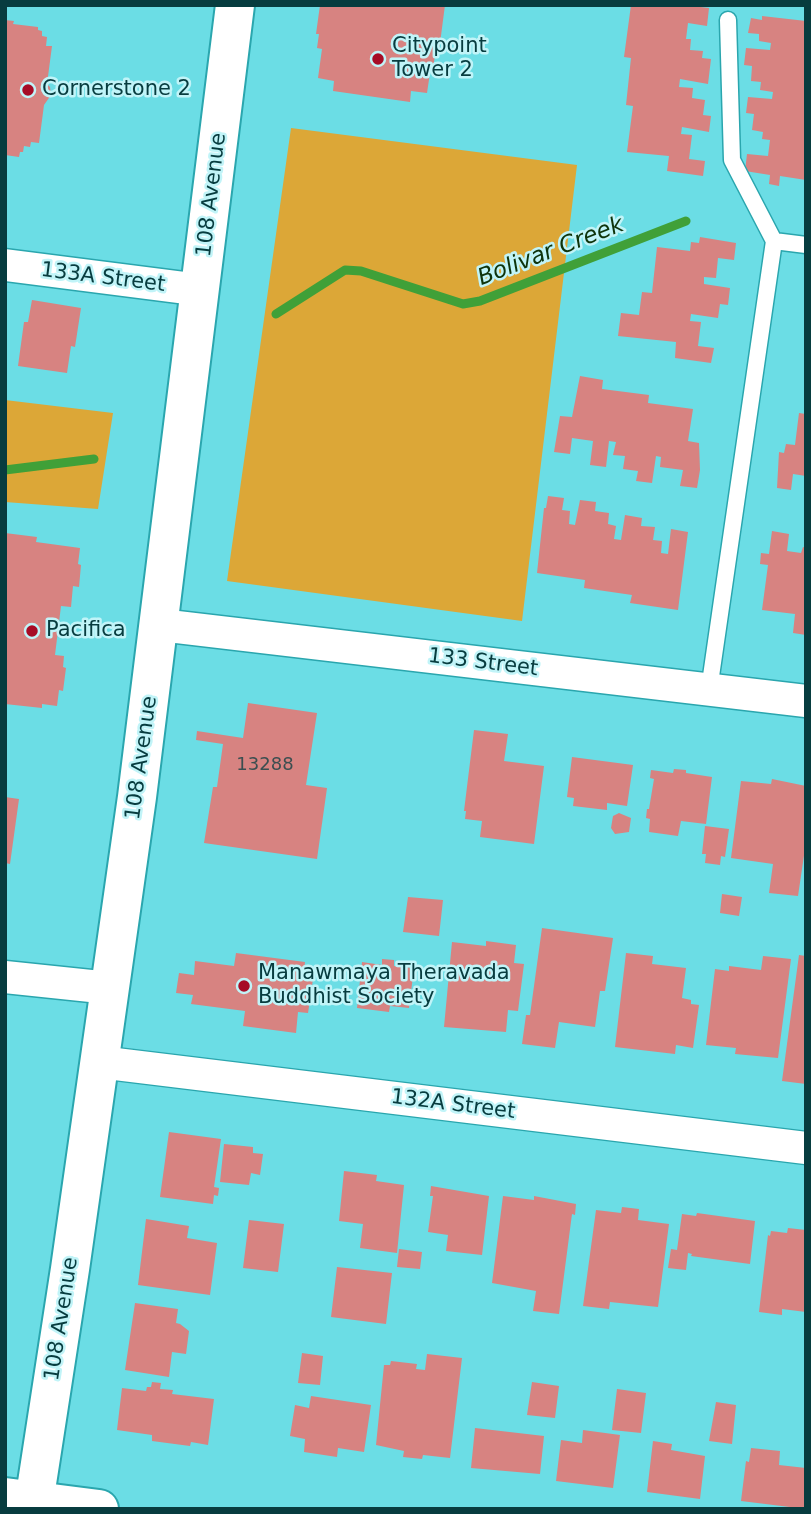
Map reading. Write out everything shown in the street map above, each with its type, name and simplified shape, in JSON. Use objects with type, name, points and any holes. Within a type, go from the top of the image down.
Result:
[{"type":"main road","name":"108 Avenue","points":[[24,1502],[110,988],[160,625],[235,5]]},
{"type":"main road","points":[[24,1502],[99,1509]]},
{"type":"street","name":"133A Street","points":[[5,265],[201,290]]},
{"type":"street","name":"133 Street","points":[[160,625],[806,701]]},
{"type":"street","points":[[5,977],[110,988]]},
{"type":"street","name":"132A Street","points":[[99,1062],[806,1148]]},
{"type":"lane","points":[[709,690],[774,241],[732,160],[728,19]]},
{"type":"lane","points":[[774,241],[806,245]]},
{"type":"shaded area","points":[[291,128],[577,165],[522,621],[227,581]]},
{"type":"shaded area","points":[[5,400],[113,413],[98,509],[5,502]]},
{"type":"building","name":"Citypoint Tower 2","points":[[320,5],[445,5],[439,51],[436,51],[433,67],[431,66],[427,93],[411,91],[410,102],[333,91],[334,81],[318,78],[322,49],[317,48],[319,34],[316,34]]},
{"type":"building","points":[[631,5],[709,8],[707,26],[688,23],[686,39],[691,39],[690,50],[703,51],[702,58],[711,59],[708,84],[680,79],[679,87],[693,88],[692,98],[705,100],[703,115],[711,116],[709,132],[682,127],[681,134],[692,135],[689,159],[705,161],[703,176],[667,171],[669,156],[627,152],[633,106],[626,105],[631,58],[624,57]]},
{"type":"building","points":[[762,16],[806,21],[806,180],[780,176],[779,186],[769,184],[770,175],[745,171],[747,154],[768,156],[770,140],[762,139],[763,132],[752,130],[754,114],[746,113],[748,97],[772,99],[773,92],[760,90],[761,82],[751,81],[752,66],[744,65],[746,48],[770,50],[771,43],[759,41],[759,34],[748,33],[751,18],[762,20]]},
{"type":"building","name":"Cornerstone 2","points":[[5,20],[14,21],[13,24],[38,27],[42,36],[47,37],[46,46],[52,46],[47,84],[51,95],[44,105],[39,143],[31,142],[30,147],[24,146],[19,157],[5,155]]},
{"type":"building","points":[[700,237],[736,243],[734,260],[718,258],[716,278],[704,277],[704,284],[730,288],[728,305],[720,304],[718,318],[691,314],[690,321],[701,322],[698,346],[714,348],[711,363],[675,358],[676,342],[618,336],[621,313],[639,315],[642,292],[652,293],[657,247],[690,251],[691,242],[699,243]]},
{"type":"building","points":[[32,300],[81,308],[75,347],[71,346],[67,373],[18,366],[24,322],[28,322]]},
{"type":"building","points":[[580,376],[603,380],[602,389],[649,395],[648,403],[693,409],[688,441],[699,443],[700,470],[697,488],[680,486],[683,470],[660,467],[661,457],[656,456],[652,483],[636,481],[638,471],[623,469],[625,456],[613,455],[616,442],[609,441],[606,467],[590,465],[593,441],[572,438],[570,454],[554,452],[560,416],[572,417]]},
{"type":"building","points":[[799,413],[806,414],[806,476],[793,474],[791,490],[777,488],[779,452],[784,453],[786,444],[795,445]]},
{"type":"building","points":[[548,496],[564,498],[562,510],[570,511],[569,524],[575,525],[580,500],[596,502],[595,511],[609,513],[608,524],[616,526],[614,539],[621,540],[625,515],[642,518],[641,526],[655,527],[653,540],[662,541],[661,553],[668,554],[671,529],[688,532],[678,610],[630,603],[632,595],[584,588],[585,580],[537,573],[544,508]]},
{"type":"building","points":[[772,531],[789,534],[787,551],[801,553],[803,547],[806,548],[806,635],[793,633],[795,614],[762,610],[768,565],[760,564],[761,553],[769,554]]},
{"type":"building","name":"Pacifica","points":[[5,533],[37,537],[36,542],[80,548],[79,587],[73,586],[71,607],[61,606],[55,655],[64,656],[63,667],[66,668],[63,691],[59,690],[57,706],[42,704],[42,708],[5,704]]},
{"type":"building","points":[[248,703],[317,713],[306,785],[327,788],[317,859],[204,843],[213,787],[217,787],[223,744],[196,740],[197,731],[243,738]]},
{"type":"building","points":[[474,730],[508,734],[504,761],[544,766],[534,844],[480,837],[482,821],[465,819]]},
{"type":"building","points":[[572,757],[633,765],[627,806],[607,803],[607,810],[573,806],[574,798],[567,797]]},
{"type":"building","points":[[674,769],[712,777],[706,824],[681,821],[678,836],[649,832],[650,819],[646,818],[654,779],[650,778],[651,770],[673,773]]},
{"type":"building","points":[[772,779],[806,786],[806,842],[798,896],[769,893],[773,864],[731,858],[741,781],[771,784]]},
{"type":"building","points":[[5,797],[19,799],[10,864],[5,863]]},
{"type":"building","points":[[619,813],[631,818],[629,832],[615,834],[611,828],[613,816]]},
{"type":"building","points":[[705,826],[729,829],[725,857],[721,856],[720,865],[705,863],[706,854],[702,854]]},
{"type":"building","points":[[722,894],[742,897],[739,916],[720,913]]},
{"type":"building","points":[[408,897],[443,900],[439,936],[403,932]]},
{"type":"building","points":[[542,928],[613,938],[605,991],[600,991],[595,1027],[559,1022],[555,1048],[522,1044],[526,1015],[530,1015]]},
{"type":"building","points":[[486,941],[516,945],[514,963],[524,964],[518,1011],[508,1010],[506,1032],[444,1027],[452,942],[486,946]]},
{"type":"building","name":"Manawmaya Theravada Buddhist Society","points":[[236,953],[305,962],[303,978],[313,979],[308,1013],[298,1012],[296,1033],[243,1026],[245,1011],[191,1004],[193,995],[176,993],[179,973],[194,975],[195,961],[234,966]]},
{"type":"building","points":[[626,953],[653,956],[652,964],[686,968],[682,998],[691,1000],[691,1004],[699,1005],[693,1048],[676,1045],[675,1054],[615,1047]]},
{"type":"building","points":[[799,955],[806,956],[806,1084],[782,1081]]},
{"type":"building","points":[[763,956],[791,959],[778,1058],[735,1054],[736,1048],[706,1045],[715,969],[729,971],[729,966],[761,970]]},
{"type":"building","points":[[382,959],[394,960],[394,966],[414,968],[409,1008],[390,1006],[389,1012],[357,1008],[362,962],[382,965]]},
{"type":"building","points":[[169,1132],[221,1139],[214,1187],[219,1188],[218,1196],[214,1195],[213,1204],[160,1197]]},
{"type":"building","points":[[224,1144],[253,1147],[253,1153],[263,1154],[260,1175],[251,1173],[249,1185],[220,1182]]},
{"type":"building","points":[[344,1171],[377,1175],[376,1181],[404,1185],[397,1253],[360,1248],[363,1224],[339,1221]]},
{"type":"building","points":[[431,1186],[489,1196],[482,1255],[446,1251],[448,1235],[428,1232],[433,1196],[430,1196]]},
{"type":"building","points":[[503,1196],[534,1200],[534,1196],[576,1204],[575,1215],[572,1214],[559,1314],[533,1311],[536,1291],[492,1283]]},
{"type":"building","points":[[622,1207],[639,1209],[638,1220],[669,1224],[658,1307],[610,1302],[609,1309],[583,1306],[596,1210],[621,1213]]},
{"type":"building","points":[[697,1213],[755,1221],[750,1264],[691,1256],[692,1254],[688,1253],[686,1270],[668,1268],[671,1249],[677,1250],[682,1214],[696,1216]]},
{"type":"building","points":[[146,1219],[189,1226],[187,1238],[217,1243],[210,1295],[138,1285]]},
{"type":"building","points":[[249,1220],[284,1224],[278,1272],[243,1268]]},
{"type":"building","points":[[788,1228],[806,1230],[806,1312],[782,1309],[782,1315],[759,1312],[768,1235],[770,1236],[771,1231],[787,1233]]},
{"type":"building","points":[[399,1249],[422,1252],[420,1269],[397,1267]]},
{"type":"building","points":[[337,1267],[392,1273],[386,1324],[331,1317]]},
{"type":"building","points":[[135,1303],[178,1309],[176,1323],[189,1331],[186,1354],[172,1352],[169,1377],[125,1370]]},
{"type":"building","points":[[302,1353],[323,1356],[320,1385],[298,1383]]},
{"type":"building","points":[[427,1354],[462,1358],[450,1458],[423,1455],[422,1459],[403,1457],[404,1451],[376,1445],[384,1365],[390,1365],[391,1361],[417,1364],[416,1369],[425,1370]]},
{"type":"building","points":[[152,1382],[161,1383],[160,1389],[173,1390],[172,1394],[214,1399],[208,1445],[191,1442],[190,1446],[152,1441],[152,1435],[117,1430],[122,1388],[146,1391]]},
{"type":"building","points":[[532,1382],[559,1386],[555,1418],[527,1415]]},
{"type":"building","points":[[617,1389],[646,1393],[641,1433],[612,1430]]},
{"type":"building","points":[[311,1396],[371,1405],[364,1452],[338,1448],[337,1457],[304,1452],[305,1439],[290,1436],[295,1405],[309,1408]]},
{"type":"building","points":[[716,1402],[736,1405],[732,1444],[709,1441]]},
{"type":"building","points":[[475,1428],[544,1436],[540,1474],[471,1468]]},
{"type":"building","points":[[583,1430],[620,1435],[613,1488],[556,1481],[561,1440],[582,1443]]},
{"type":"building","points":[[653,1441],[672,1444],[671,1450],[705,1456],[700,1499],[647,1492]]},
{"type":"building","points":[[751,1448],[780,1451],[779,1465],[806,1468],[806,1509],[741,1501],[746,1461],[749,1462]]},
{"type":"waterway","name":"Bolivar Creek","points":[[276,314],[345,270],[361,271],[463,304],[480,301],[686,221]]},
{"type":"waterway","name":"Bolivar Creek","points":[[5,470],[94,459]]},
{"type":"place","name":"Citypoint Tower 2","points":[[378,59]]},
{"type":"place","name":"Cornerstone 2","points":[[28,90]]},
{"type":"place","name":"Pacifica","points":[[32,631]]},
{"type":"place","name":"Manawmaya Theravada Buddhist Society","points":[[244,986]]}]
